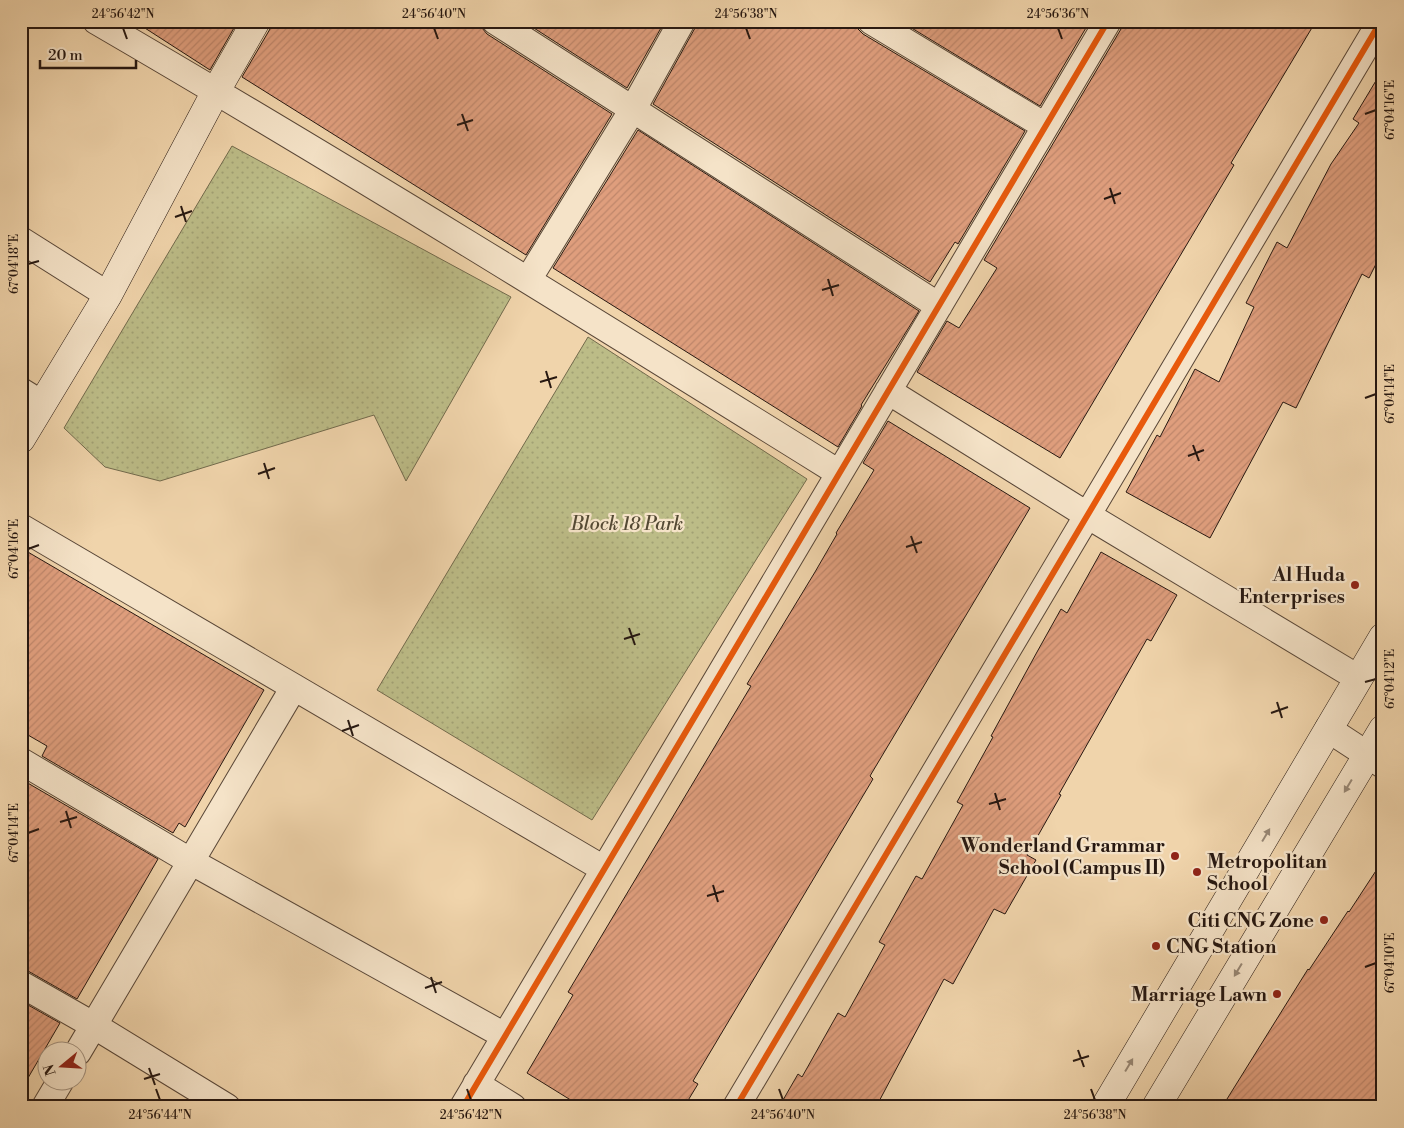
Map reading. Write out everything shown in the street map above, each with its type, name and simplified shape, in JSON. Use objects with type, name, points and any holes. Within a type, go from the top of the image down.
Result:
[{"type":"main road","points":[[21,439],[32,398],[108,295],[216,91],[256,21]]},
{"type":"main road","points":[[1105,1107],[1383,637]]},
{"type":"main road","points":[[1156,1107],[1375,760],[1383,729]]},
{"type":"street","points":[[96,21],[216,91],[528,280],[840,472]]},
{"type":"street","points":[[495,21],[939,306]]},
{"type":"street","points":[[528,280],[633,109],[682,21]]},
{"type":"street","points":[[871,21],[1045,126]]},
{"type":"street","points":[[463,1107],[1108,21]]},
{"type":"street","points":[[736,1107],[1381,21]]},
{"type":"street","points":[[21,240],[108,295]]},
{"type":"street","points":[[888,391],[1087,515],[1358,678]]},
{"type":"street","points":[[21,527],[604,869]]},
{"type":"street","points":[[85,1040],[294,687]]},
{"type":"street","points":[[1328,729],[1375,760]]},
{"type":"street","points":[[21,761],[190,861],[505,1036]]},
{"type":"street","points":[[21,984],[94,1025],[227,1107]]},
{"type":"street","points":[[476,1084],[514,1107]]},
{"type":"street","points":[[45,1107],[55,1090]]},
{"type":"green space","points":[[232,146],[511,297],[406,481],[374,415],[160,481],[105,467],[64,428]]},
{"type":"green space","name":"Block 18 Park","points":[[588,337],[807,479],[592,820],[377,690]]},
{"type":"building","points":[[134,21],[238,21],[210,70]]},
{"type":"building","points":[[272,21],[480,21],[482,28],[487,34],[612,114],[526,255],[242,77],[270,29]]},
{"type":"building","points":[[523,21],[665,21],[627,88]]},
{"type":"building","points":[[697,21],[856,21],[858,29],[863,34],[1025,131],[958,244],[955,242],[930,282],[653,104],[695,28]]},
{"type":"building","points":[[900,21],[1090,21],[1040,106]]},
{"type":"building","points":[[1123,21],[1316,21],[1231,163],[1234,165],[1060,458],[917,372],[947,321],[959,328],[997,268],[984,260],[1121,29]]},
{"type":"building","points":[[1383,69],[1383,250],[1369,278],[1362,274],[1296,408],[1283,402],[1210,538],[1126,492],[1157,435],[1160,437],[1195,369],[1219,382],[1254,307],[1246,303],[1277,242],[1287,248],[1331,164],[1359,123],[1353,119]]},
{"type":"building","points":[[638,130],[919,311],[861,405],[838,447],[553,268]]},
{"type":"building","points":[[888,421],[1030,508],[870,776],[873,779],[693,1081],[698,1084],[684,1107],[582,1107],[527,1073],[573,995],[568,992],[751,686],[747,684],[874,470],[863,463]]},
{"type":"building","points":[[21,548],[264,690],[185,827],[179,823],[173,833],[42,756],[47,746],[21,731]]},
{"type":"building","points":[[1101,552],[1177,595],[1151,641],[1147,639],[1059,794],[1061,795],[1027,855],[1036,860],[1005,914],[994,909],[953,984],[944,979],[876,1107],[779,1107],[798,1074],[802,1077],[838,1013],[845,1017],[885,945],[879,942],[916,876],[922,879],[963,805],[957,802],[1037,652],[1061,609],[1067,613]]},
{"type":"building","points":[[26,782],[158,859],[77,999],[28,971],[21,969],[21,790]]},
{"type":"building","points":[[1383,860],[1383,1094],[1374,1107],[1222,1107],[1308,969]]},
{"type":"building","points":[[21,1001],[60,1023],[50,1040],[38,1040],[38,1061],[21,1090]]},
{"type":"cycle path","points":[[463,1107],[1108,21]]},
{"type":"cycle path","points":[[736,1107],[1381,21]]},
{"type":"place","name":"Al Huda Enterprises","points":[[1355,585]]},
{"type":"place","name":"Wonderland Grammar School (Campus II)","points":[[1175,856]]},
{"type":"place","name":"Metropolitan School","points":[[1197,872]]},
{"type":"place","name":"Citi CNG Zone","points":[[1324,920]]},
{"type":"place","name":"CNG Station","points":[[1156,946]]},
{"type":"place","name":"Marriage Lawn","points":[[1277,994]]}]
